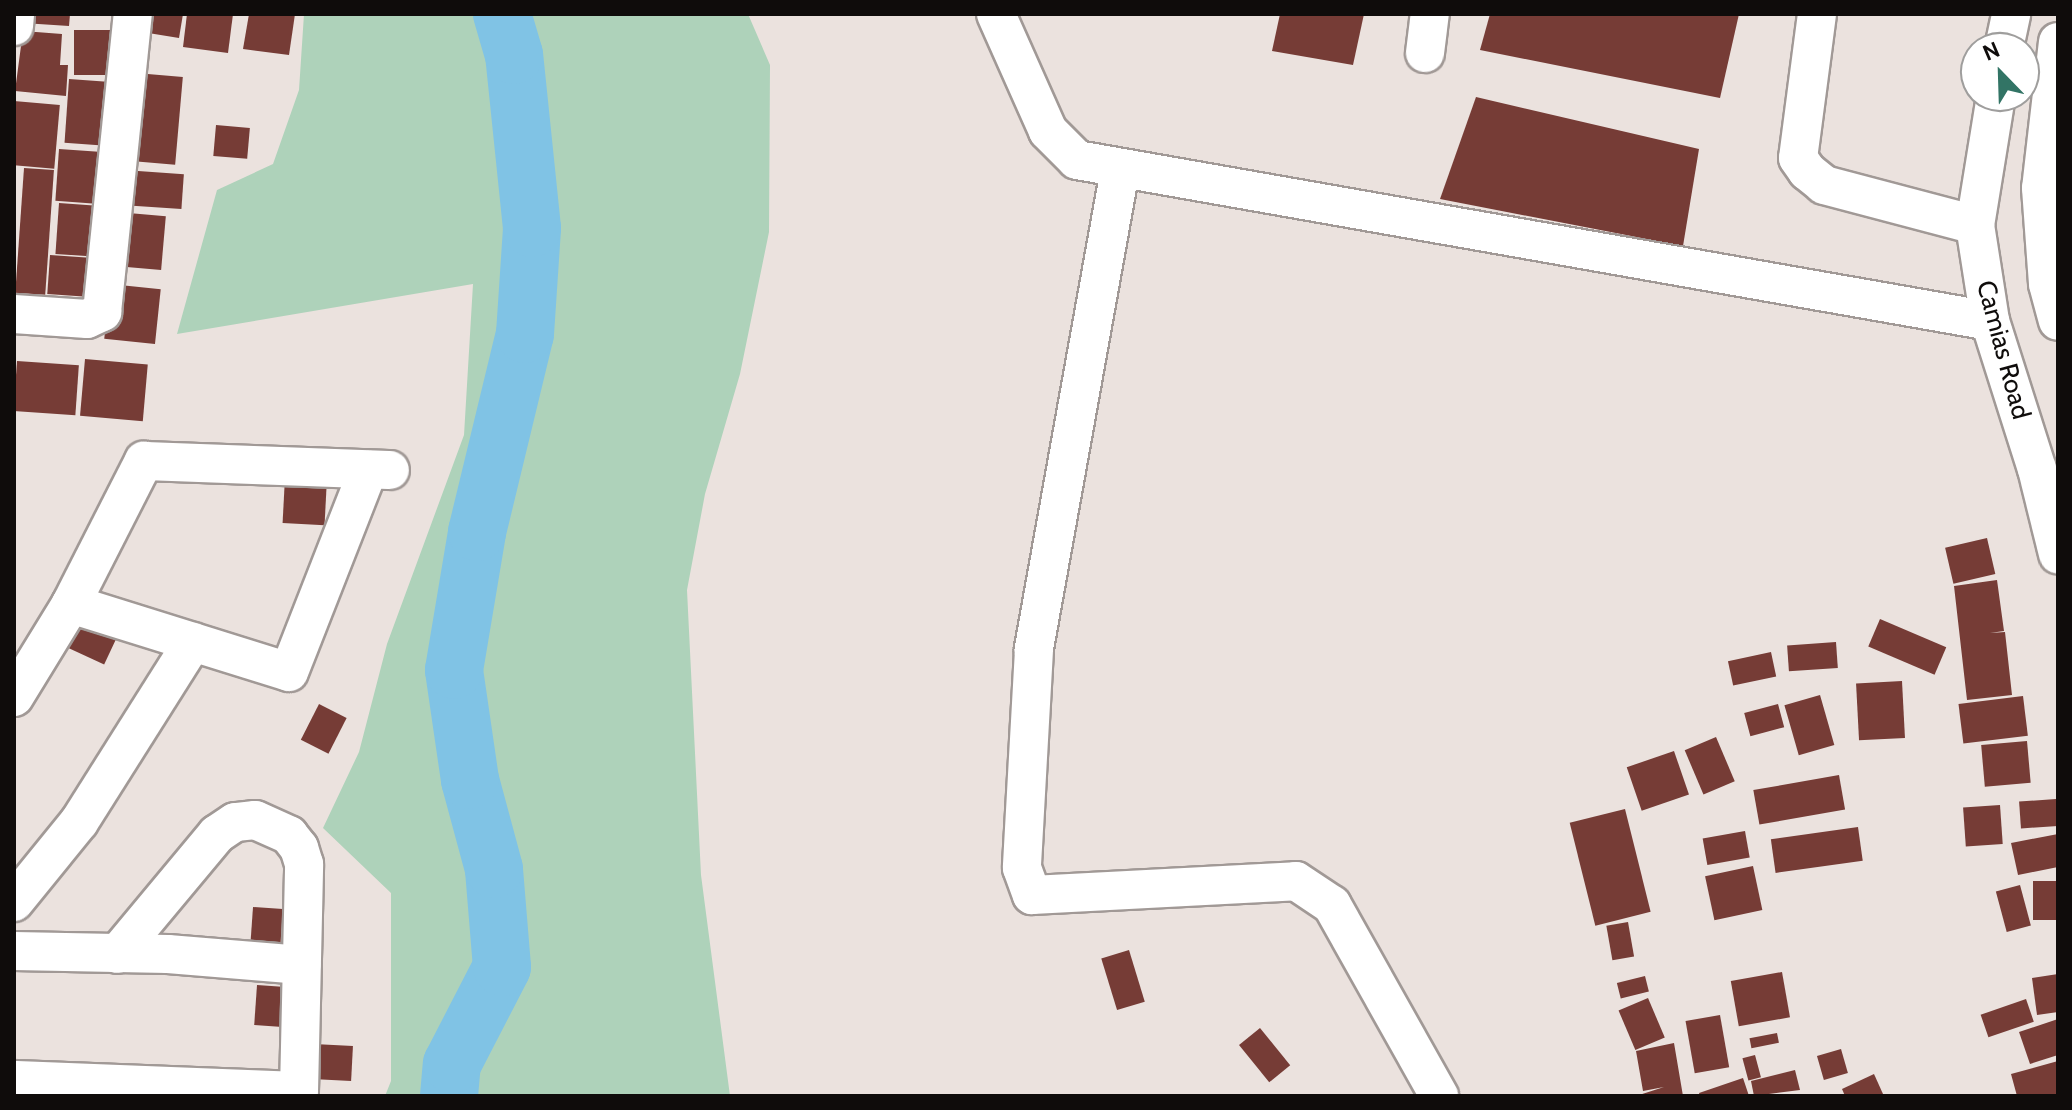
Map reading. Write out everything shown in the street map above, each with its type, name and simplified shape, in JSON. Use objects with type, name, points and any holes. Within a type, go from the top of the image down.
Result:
[{"type":"street","points":[[14,26],[15,14]]},
{"type":"street","points":[[14,314],[87,319],[102,312],[133,14]]},
{"type":"street","points":[[996,14],[1048,131],[1077,160],[1990,321]]},
{"type":"street","points":[[1425,53],[1430,14]]},
{"type":"street","points":[[1817,14],[1798,158],[1807,171],[1824,185],[1975,225]]},
{"type":"street","points":[[2045,58],[2041,188],[2048,284],[2058,321]]},
{"type":"street","name":"Camias Road","points":[[1993,112],[1975,225],[1990,321],[2037,469],[2058,554]]},
{"type":"street","points":[[1120,170],[1034,650],[1022,868],[1032,895],[1296,881],[1332,905],[1439,1096]]},
{"type":"street","points":[[14,697],[71,604],[144,461],[379,470],[289,672],[71,604]]},
{"type":"street","points":[[14,902],[79,822],[193,642]]},
{"type":"street","points":[[14,1080],[299,1091],[301,856],[289,835],[255,820],[235,822],[217,834],[117,954]]},
{"type":"street","points":[[14,951],[302,965]]},
{"type":"green space","points":[[304,14],[748,14],[770,65],[769,232],[740,374],[705,494],[687,590],[701,875],[730,1096],[385,1096],[391,1081],[391,893],[323,828],[359,752],[387,644],[464,435],[473,284],[177,334],[217,190],[273,164],[299,90]]},
{"type":"building","points":[[24,14],[70,14],[69,26],[23,23]]},
{"type":"building","points":[[139,14],[183,14],[179,38],[136,31]]},
{"type":"building","points":[[187,14],[233,14],[228,53],[183,47]]},
{"type":"building","points":[[249,14],[295,14],[289,55],[243,49]]},
{"type":"building","points":[[1280,14],[1364,14],[1353,65],[1272,51]]},
{"type":"building","points":[[1490,14],[1739,14],[1720,98],[1480,50]]},
{"type":"building","points":[[74,30],[124,30],[124,75],[74,75]]},
{"type":"building","points":[[23,31],[62,34],[60,65],[68,65],[66,96],[15,91]]},
{"type":"building","points":[[136,73],[183,77],[175,165],[128,161]]},
{"type":"building","points":[[69,79],[121,83],[116,146],[65,143]]},
{"type":"building","points":[[1476,97],[1699,149],[1683,246],[1440,199]]},
{"type":"building","points":[[14,101],[60,105],[54,169],[14,165]]},
{"type":"building","points":[[216,125],[250,128],[247,159],[213,156]]},
{"type":"building","points":[[59,149],[113,153],[109,205],[55,201]]},
{"type":"building","points":[[24,168],[54,170],[45,295],[15,293]]},
{"type":"building","points":[[124,170],[184,174],[181,209],[122,205]]},
{"type":"building","points":[[59,203],[104,206],[100,257],[55,254]]},
{"type":"building","points":[[117,212],[166,216],[161,270],[112,266]]},
{"type":"building","points":[[50,255],[104,259],[101,298],[47,294]]},
{"type":"building","points":[[110,284],[161,289],[155,344],[104,339]]},
{"type":"building","points":[[85,359],[148,364],[143,421],[80,416]]},
{"type":"building","points":[[17,361],[79,365],[75,415],[14,411]]},
{"type":"building","points":[[285,477],[327,479],[325,525],[283,523]]},
{"type":"building","points":[[1987,538],[1995,574],[1953,584],[1945,548]]},
{"type":"building","points":[[1997,580],[2004,631],[1990,633],[2005,632],[2012,695],[1967,700],[1954,586]]},
{"type":"building","points":[[1880,619],[1946,647],[1935,675],[1868,647]]},
{"type":"building","points":[[77,621],[116,639],[104,665],[65,646]]},
{"type":"building","points":[[1836,642],[1838,668],[1789,671],[1787,645]]},
{"type":"building","points":[[1771,652],[1776,676],[1733,686],[1728,661]]},
{"type":"building","points":[[1902,681],[1905,738],[1859,740],[1856,683]]},
{"type":"building","points":[[1820,695],[1834,745],[1799,755],[1784,705]]},
{"type":"building","points":[[2023,696],[2028,736],[1963,744],[1958,704]]},
{"type":"building","points":[[319,704],[347,718],[328,754],[301,740]]},
{"type":"building","points":[[1778,704],[1784,727],[1750,736],[1744,713]]},
{"type":"building","points":[[1716,737],[1735,781],[1703,794],[1685,750]]},
{"type":"building","points":[[2027,741],[2031,783],[1985,787],[1981,745]]},
{"type":"building","points":[[1674,751],[1689,794],[1642,811],[1627,767]]},
{"type":"building","points":[[1839,775],[1845,809],[1759,825],[1753,790]]},
{"type":"building","points":[[2056,799],[2058,826],[2021,829],[2019,802]]},
{"type":"building","points":[[2000,805],[2003,844],[1966,846],[1963,808]]},
{"type":"building","points":[[1625,809],[1651,912],[1595,926],[1570,823]]},
{"type":"building","points":[[1858,827],[1863,861],[1776,873],[1771,839]]},
{"type":"building","points":[[1745,831],[1750,858],[1707,865],[1703,838]]},
{"type":"building","points":[[2058,834],[2058,867],[2018,875],[2011,843]]},
{"type":"building","points":[[1753,866],[1762,910],[1714,920],[1705,876]]},
{"type":"building","points":[[2033,881],[2058,881],[2058,920],[2033,920]]},
{"type":"building","points":[[2020,885],[2031,926],[2007,932],[1996,891]]},
{"type":"building","points":[[253,907],[283,909],[280,948],[250,946]]},
{"type":"building","points":[[1628,922],[1634,956],[1612,960],[1606,926]]},
{"type":"building","points":[[1129,950],[1145,1002],[1117,1010],[1101,958]]},
{"type":"building","points":[[1782,972],[1790,1017],[1739,1026],[1731,981]]},
{"type":"building","points":[[2058,974],[2058,1012],[2037,1015],[2032,978]]},
{"type":"building","points":[[1645,976],[1649,992],[1621,999],[1617,983]]},
{"type":"building","points":[[257,985],[289,987],[286,1027],[254,1025]]},
{"type":"building","points":[[1648,998],[1665,1038],[1635,1050],[1619,1011]]},
{"type":"building","points":[[2026,999],[2034,1022],[1988,1037],[1981,1015]]},
{"type":"building","points":[[1720,1015],[1729,1067],[1695,1073],[1686,1021]]},
{"type":"building","points":[[2058,1019],[2058,1055],[2030,1064],[2019,1032]]},
{"type":"building","points":[[1260,1028],[1290,1065],[1269,1082],[1239,1045]]},
{"type":"building","points":[[1777,1033],[1779,1043],[1751,1048],[1750,1038]]},
{"type":"building","points":[[1674,1043],[1683,1096],[1636,1096],[1664,1087],[1643,1091],[1636,1051]]},
{"type":"building","points":[[314,1044],[353,1046],[351,1081],[312,1079]]},
{"type":"building","points":[[1841,1049],[1848,1073],[1824,1080],[1817,1056]]},
{"type":"building","points":[[1755,1055],[1761,1077],[1748,1081],[1742,1058]]},
{"type":"building","points":[[2058,1061],[2058,1096],[2017,1096],[2011,1074]]},
{"type":"building","points":[[1795,1070],[1800,1090],[1754,1096],[1751,1081]]},
{"type":"building","points":[[1874,1074],[1883,1094],[1845,1096],[1842,1089]]},
{"type":"building","points":[[1743,1078],[1749,1096],[1700,1096],[1699,1093]]},
{"type":"waterway","points":[[449,1096],[452,1064],[502,967],[494,869],[470,780],[454,670],[477,532],[525,334],[532,228],[514,55],[502,14]]}]
